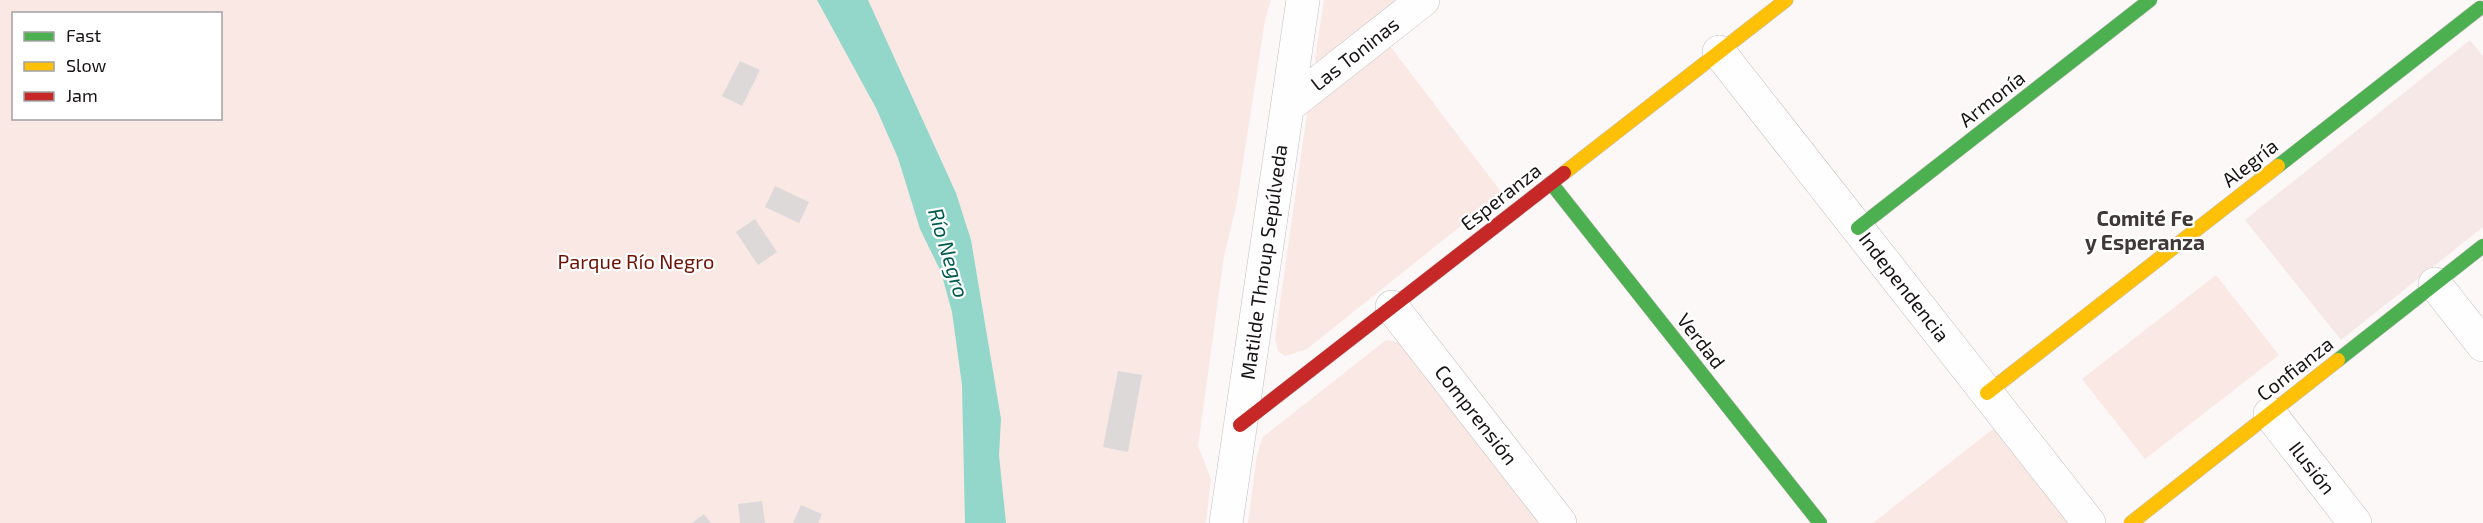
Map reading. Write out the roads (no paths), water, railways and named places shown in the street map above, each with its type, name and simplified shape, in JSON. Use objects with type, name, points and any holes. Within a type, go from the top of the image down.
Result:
[{"type":"street","name":"Matilde Throup Sepúlveda","points":[[1226,523],[1303,0]]},
{"type":"street","name":"Las Toninas","points":[[1287,107],[1424,0]]},
{"type":"street","name":"Esperanza","points":[[1240,425],[1786,0]]},
{"type":"street","name":"Armonía","points":[[1858,228],[2150,0]]},
{"type":"street","name":"Alegría","points":[[1987,393],[2479,7]]},
{"type":"street","name":"Independencia","points":[[1719,52],[2090,523]]},
{"type":"street","name":"Verdad","points":[[1551,183],[1820,523]]},
{"type":"street","name":"Confianza","points":[[2131,523],[2483,246]]},
{"type":"street","points":[[2435,284],[2483,345]]},
{"type":"street","name":"Comprensión","points":[[1392,307],[1560,523]]},
{"type":"street","name":"Ilusión","points":[[2270,414],[2355,523]]},
{"type":"water","name":"Río Negro","points":[[817,0],[868,0],[956,193],[971,240],[1001,419],[999,455],[1006,523],[965,523],[962,385],[952,312],[941,272],[920,229],[898,158],[876,108]]},
{"type":"district","name":"Comité Fe y Esperanza","points":[[2145,231]]},
{"type":"park label","name":"Parque Río Negro","points":[[636,262]]}]
